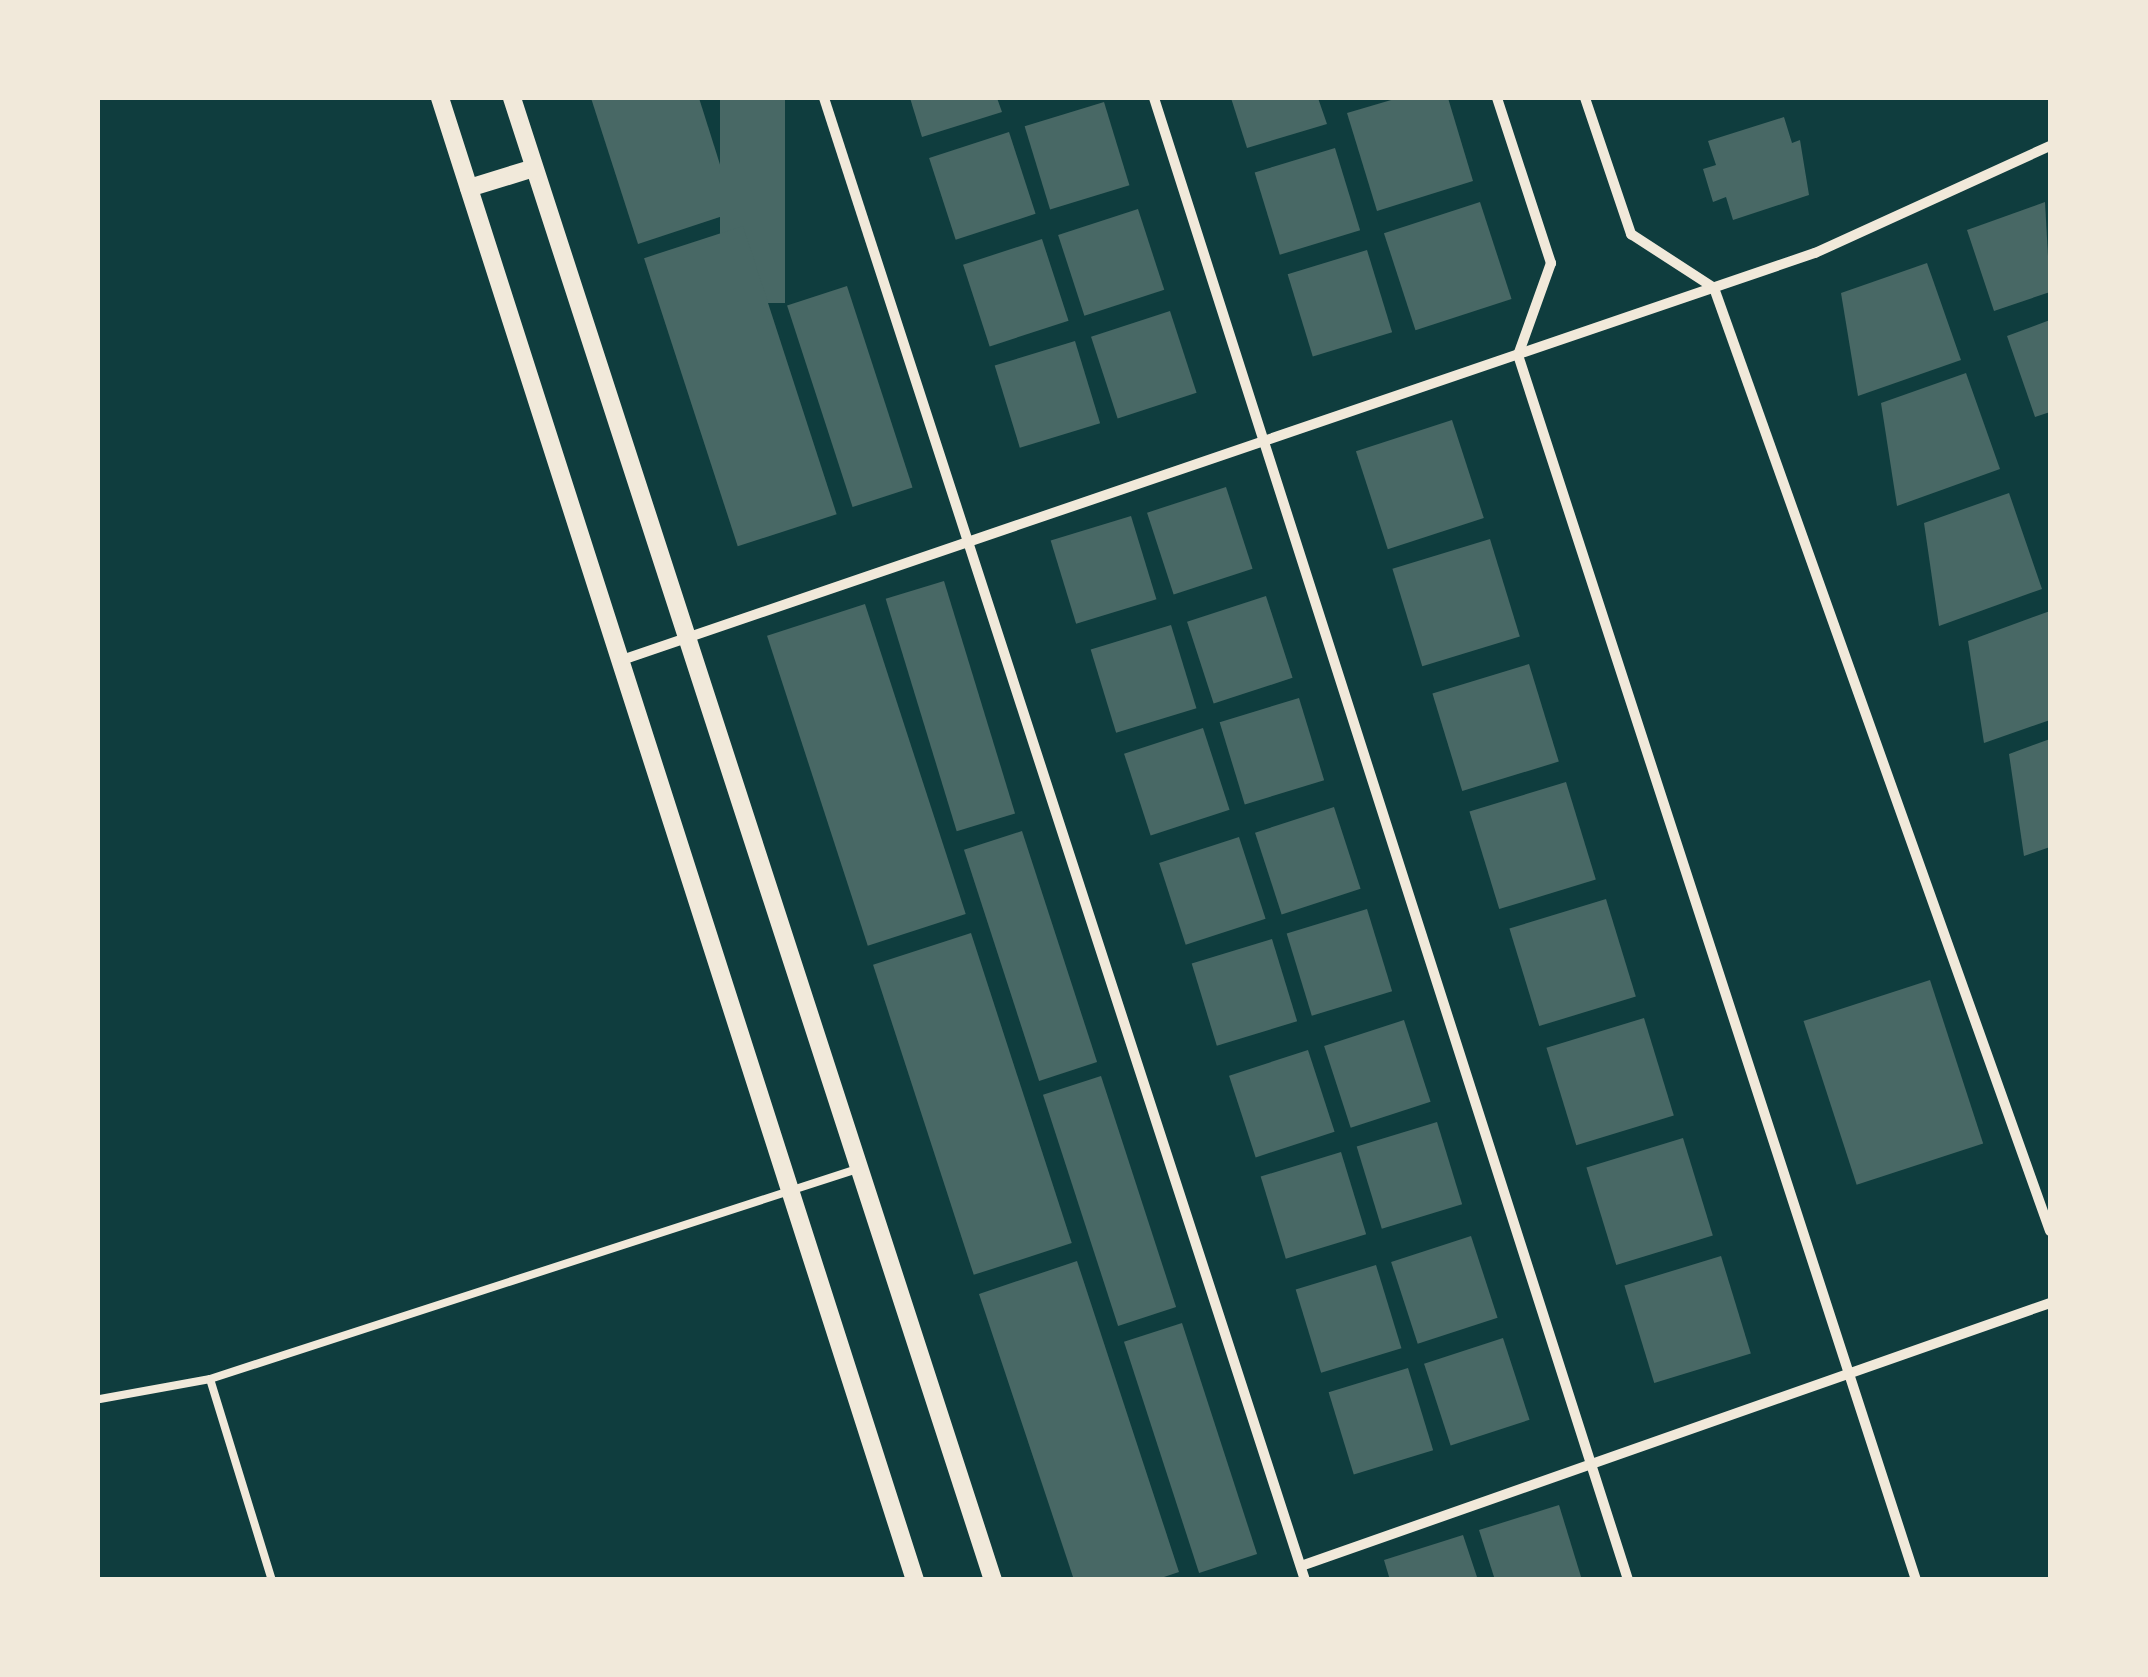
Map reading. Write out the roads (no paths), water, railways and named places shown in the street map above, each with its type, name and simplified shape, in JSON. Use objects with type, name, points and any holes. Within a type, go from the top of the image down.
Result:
[{"type":"street","points":[[440,98],[916,1580]]},
{"type":"street","points":[[512,98],[992,1580]]},
{"type":"street","points":[[824,98],[1305,1580]]},
{"type":"street","points":[[1154,98],[1628,1580]]},
{"type":"street","points":[[1497,98],[1551,263],[1518,354],[1916,1580]]},
{"type":"street","points":[[1585,98],[1631,234],[1714,288],[2050,1231]]},
{"type":"street","points":[[619,661],[1815,254],[2050,146]]},
{"type":"street","points":[[469,188],[534,168]]},
{"type":"street","points":[[1301,1566],[2050,1303]]},
{"type":"lane","points":[[100,1400],[210,1379],[860,1168]]},
{"type":"lane","points":[[210,1379],[272,1580]]}]
